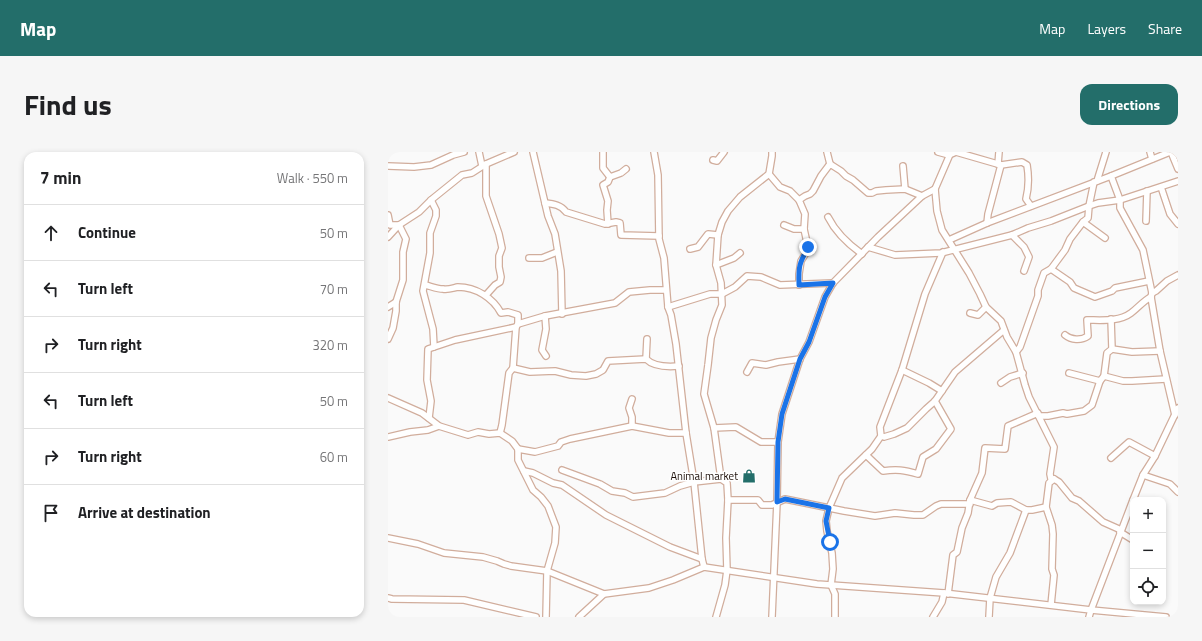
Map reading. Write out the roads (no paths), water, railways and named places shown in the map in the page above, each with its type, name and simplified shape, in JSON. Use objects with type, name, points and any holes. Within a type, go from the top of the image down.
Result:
[{"type":"street","points":[[388,165],[414,167],[431,165],[453,155],[464,152]]},
{"type":"street","points":[[479,152],[484,165],[486,196],[499,234],[502,248],[499,256],[500,282],[495,285],[486,295]]},
{"type":"street","points":[[388,237],[400,225],[419,212],[431,200],[462,175],[472,173],[484,165],[514,152]]},
{"type":"street","points":[[533,152],[548,216],[555,234],[561,271],[562,314]]},
{"type":"street","points":[[603,152],[603,168],[610,177]]},
{"type":"street","points":[[654,152],[658,175],[659,236],[664,258],[668,307],[671,315],[679,366],[686,433],[694,482],[704,568]]},
{"type":"street","points":[[713,160],[717,161],[724,152]]},
{"type":"street","points":[[721,479],[714,428],[704,394],[711,338],[722,306],[721,283],[716,265],[718,235],[722,222],[728,211],[740,197],[768,174],[772,152]]},
{"type":"street","points":[[827,152],[830,164],[853,180],[868,193],[886,190],[906,190],[922,196]]},
{"type":"street","points":[[938,152],[956,152],[999,164],[1022,162],[1027,165],[1029,177],[1026,199],[1031,206]]},
{"type":"street","points":[[987,222],[999,164],[999,152]]},
{"type":"street","points":[[1016,352],[1020,347],[1038,296],[1038,290],[1044,273],[1051,269],[1065,250],[1070,239],[1082,222],[1088,218],[1088,206],[1095,181],[1106,152]]},
{"type":"street","points":[[1150,152],[1152,159]]},
{"type":"street","points":[[949,240],[987,222],[1171,152],[1178,169]]},
{"type":"street","points":[[950,153],[935,189],[937,211],[942,230],[969,273],[986,307],[1001,321],[1007,337],[1016,352],[1025,385],[1054,447],[1050,474],[1051,479],[1059,482],[1072,498],[1082,504],[1095,517],[1130,538]]},
{"type":"street","points":[[799,200],[813,191],[821,176],[830,164]]},
{"type":"street","points":[[903,166],[906,190]]},
{"type":"street","points":[[608,224],[608,201],[603,185],[608,182],[610,177],[621,173],[626,169]]},
{"type":"street","points":[[768,174],[780,187],[790,191],[799,200],[805,214],[804,229],[808,247],[801,262],[799,285]]},
{"type":"street","points":[[1111,176],[1120,200],[1120,208],[1143,250],[1152,295],[1160,351],[1175,415]]},
{"type":"street","points":[[868,247],[894,254],[943,252],[1012,235],[1028,228],[1051,222],[1088,206],[1120,200],[1178,182]]},
{"type":"street","points":[[1161,187],[1170,214],[1178,224]]},
{"type":"street","points":[[772,617],[778,442],[782,414],[800,359],[811,336],[825,297],[833,283],[868,247],[922,196],[935,189]]},
{"type":"street","points":[[1146,221],[1147,191]]},
{"type":"street","points":[[431,200],[436,210],[436,216],[430,233],[430,253],[423,291],[433,329],[434,347]]},
{"type":"street","points":[[545,203],[554,204],[563,208],[566,212],[605,224],[616,222],[620,223],[622,235],[659,236]]},
{"type":"street","points":[[388,215],[389,225],[400,225]]},
{"type":"street","points":[[828,217],[833,227],[844,239],[862,254]]},
{"type":"street","points":[[1082,222],[1105,238]]},
{"type":"street","points":[[388,338],[393,328],[396,302],[403,280],[403,252],[406,239],[400,225]]},
{"type":"street","points":[[784,225],[794,229],[804,229]]},
{"type":"street","points":[[690,249],[698,247],[708,234],[718,235]]},
{"type":"street","points":[[1012,235],[1024,247],[1029,257],[1024,271]]},
{"type":"street","points":[[529,258],[542,258],[557,252]]},
{"type":"street","points":[[835,617],[835,594],[831,585],[833,569],[832,553],[826,521],[829,508],[842,478],[872,449],[881,436],[880,427],[902,370],[925,294],[943,252]]},
{"type":"street","points":[[716,265],[740,254]]},
{"type":"street","points":[[1051,269],[1070,282],[1074,288],[1095,297],[1112,291],[1115,288],[1149,281]]},
{"type":"street","points":[[1065,335],[1068,338],[1076,340],[1084,339],[1088,336],[1087,320],[1111,320],[1124,318],[1132,313],[1167,281],[1178,275]]},
{"type":"street","points":[[668,307],[710,294],[722,294],[735,287],[747,276],[761,277],[780,285],[833,283]]},
{"type":"street","points":[[425,285],[443,290],[457,287],[465,288],[486,295],[498,307],[501,313],[508,312],[518,315],[513,368],[509,373],[500,434]]},
{"type":"street","points":[[429,418],[430,401],[427,380],[428,349],[455,340],[517,325],[545,316],[615,303],[629,292],[666,290]]},
{"type":"street","points":[[388,307],[396,302]]},
{"type":"street","points":[[970,313],[978,315],[986,307]]},
{"type":"street","points":[[545,316],[546,329],[542,350],[546,356]]},
{"type":"street","points":[[1111,320],[1112,349]]},
{"type":"street","points":[[881,436],[884,437],[894,434],[907,428],[931,406],[955,372],[1004,330]]},
{"type":"street","points":[[647,339],[646,359],[650,364],[670,367],[679,366]]},
{"type":"street","points":[[933,617],[946,593],[953,555],[957,552],[962,528],[968,513],[970,502],[982,473],[985,448],[1005,449],[1008,426],[1039,415],[1048,416],[1084,411],[1092,405],[1100,381],[1104,376],[1107,353],[1112,349],[1132,352],[1160,351]]},
{"type":"street","points":[[513,368],[530,372],[555,371],[586,376],[596,374],[603,370],[608,361],[646,359]]},
{"type":"street","points":[[747,372],[752,363],[766,365],[800,359]]},
{"type":"street","points":[[902,370],[920,378],[942,391]]},
{"type":"street","points":[[1069,373],[1100,381]]},
{"type":"street","points":[[1000,383],[1010,377],[1023,374]]},
{"type":"street","points":[[1104,376],[1123,381],[1166,379]]},
{"type":"street","points":[[388,398],[422,413],[438,426],[468,435],[478,432],[500,434],[512,441],[518,449],[518,460],[533,490],[548,506],[556,527],[555,543],[547,571],[546,617]]},
{"type":"street","points":[[632,399],[629,408],[632,417],[632,426]]},
{"type":"street","points":[[866,455],[883,471],[896,469],[906,470],[918,474],[923,456],[936,449],[951,429],[935,401]]},
{"type":"street","points":[[1134,497],[1143,475],[1155,456],[1178,408]]},
{"type":"street","points":[[388,436],[428,430],[438,426]]},
{"type":"street","points":[[518,449],[535,452],[558,446],[561,442],[570,439],[632,426],[669,433],[686,433]]},
{"type":"street","points":[[714,428],[736,427],[761,442],[778,442]]},
{"type":"street","points":[[1111,458],[1129,442],[1155,456]]},
{"type":"street","points":[[562,470],[600,484],[612,491],[625,493],[633,497],[665,493],[680,486],[694,482],[721,479],[727,483],[727,570],[725,585],[716,617]]},
{"type":"street","points":[[524,471],[533,473],[553,483],[562,485],[612,518],[670,547],[702,559]]},
{"type":"street","points":[[1143,475],[1170,484],[1178,492]]},
{"type":"street","points":[[1051,605],[1054,575],[1052,569],[1053,534],[1052,525],[1046,507],[1049,483],[1054,479]]},
{"type":"street","points":[[728,500],[758,500],[762,504],[772,505],[785,499],[875,516],[895,513],[923,515],[936,506],[942,504],[970,502],[992,506],[997,503],[1011,502],[1026,510],[1046,507]]},
{"type":"street","points":[[1089,617],[1130,507]]},
{"type":"street","points":[[989,617],[990,598],[996,577],[1010,553],[1026,510]]},
{"type":"street","points":[[388,538],[418,544],[444,553],[482,557],[497,560],[512,566],[547,571],[604,594],[649,588],[704,568],[831,585],[946,593],[1166,617]]},
{"type":"street","points":[[579,617],[604,594]]},
{"type":"street","points":[[388,598],[464,600],[536,617]]},
{"type":"place","name":"Animal market","points":[[749,476]]}]
